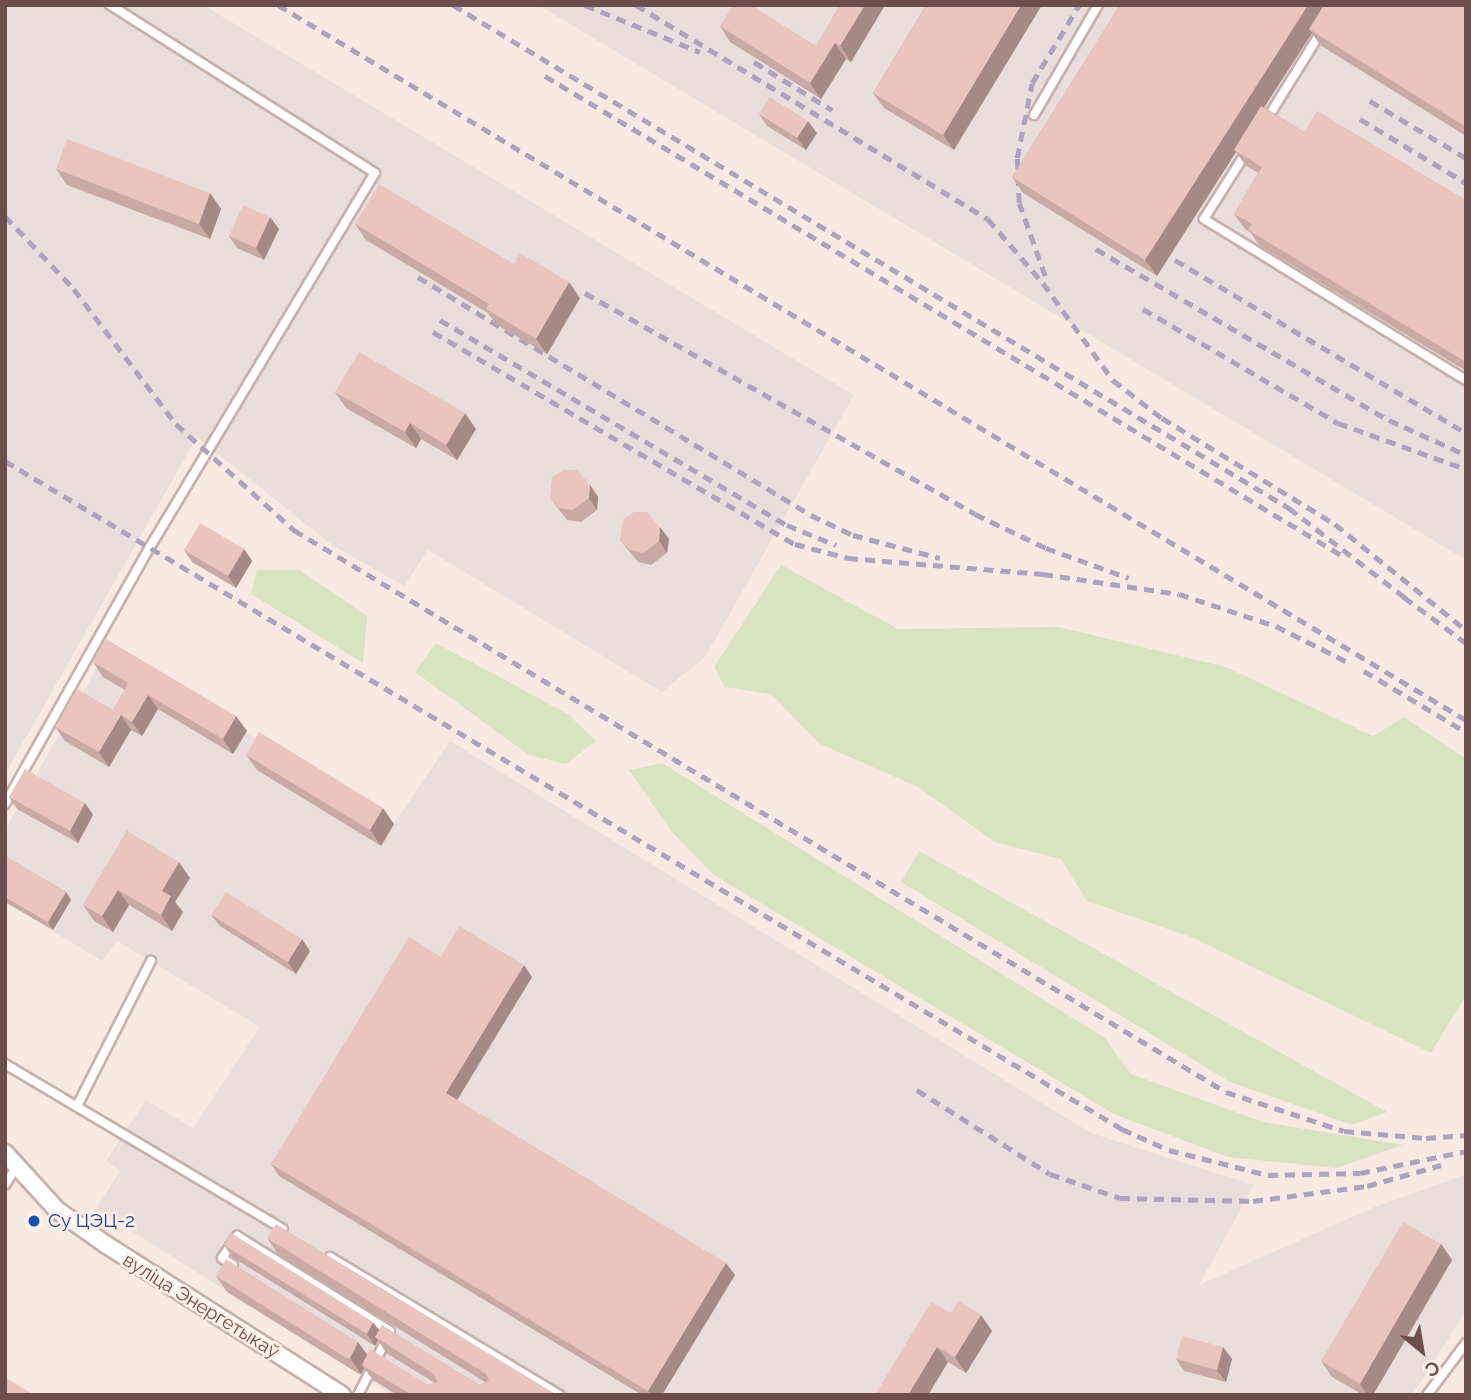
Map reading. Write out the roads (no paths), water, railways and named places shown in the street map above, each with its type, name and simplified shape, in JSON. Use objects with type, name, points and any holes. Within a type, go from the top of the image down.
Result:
[{"type":"street","name":"вуліца Энергетыкаў","points":[[5,1153],[57,1210],[105,1244],[342,1395]]},
{"type":"lane","points":[[5,804],[150,548],[375,173],[110,5]]},
{"type":"lane","points":[[1034,115],[1098,5]]},
{"type":"lane","points":[[1260,129],[1330,16]]},
{"type":"lane","points":[[1253,141],[1204,219],[1466,380]]},
{"type":"lane","points":[[76,1106],[151,961]]},
{"type":"lane","points":[[5,1064],[289,1233]]},
{"type":"lane","points":[[5,1185],[17,1166]]},
{"type":"lane","points":[[244,1272],[222,1258],[237,1236],[402,1338]]},
{"type":"lane","points":[[324,1254],[560,1395]]},
{"type":"lane","points":[[358,1395],[390,1331]]},
{"type":"lane","points":[[1427,1395],[1466,1343]]},
{"type":"lane","points":[[366,1350],[388,1363]]},
{"type":"railway","points":[[278,5],[1466,720]]},
{"type":"railway","points":[[453,5],[1289,508],[1411,602]]},
{"type":"railway","points":[[585,5],[700,52]]},
{"type":"railway","points":[[636,5],[988,219],[1043,283],[1113,380],[1162,418],[1335,524],[1466,630]]},
{"type":"railway","points":[[1045,276],[1019,203],[1017,158],[1032,83],[1079,5]]},
{"type":"railway","points":[[754,62],[832,110]]},
{"type":"railway","points":[[545,76],[1343,556]]},
{"type":"railway","points":[[1370,101],[1466,158]]},
{"type":"railway","points":[[1360,119],[1466,183]]},
{"type":"railway","points":[[5,216],[74,289],[176,424],[294,530],[1226,1092],[1344,1131],[1426,1138],[1466,1135]]},
{"type":"railway","points":[[1096,249],[1389,420],[1466,455]]},
{"type":"railway","points":[[1175,260],[1466,433]]},
{"type":"railway","points":[[418,277],[811,515],[853,535],[940,558]]},
{"type":"railway","points":[[585,293],[975,514],[1046,548],[1129,578]]},
{"type":"railway","points":[[1143,309],[1338,423],[1466,469]]},
{"type":"railway","points":[[440,320],[787,525],[836,545]]},
{"type":"railway","points":[[433,332],[795,544],[848,558],[1043,574],[1179,594],[1276,626],[1346,661]]},
{"type":"railway","points":[[5,461],[1122,1129],[1169,1150],[1268,1175],[1360,1173],[1466,1151]]},
{"type":"railway","points":[[1404,597],[1466,643]]},
{"type":"railway","points":[[1364,671],[1466,732]]},
{"type":"railway","points":[[917,1090],[1050,1174],[1120,1198],[1253,1201],[1367,1186],[1441,1165]]},
{"type":"place","name":"Су ЦЭЦ-2","points":[[34,1221]]}]
